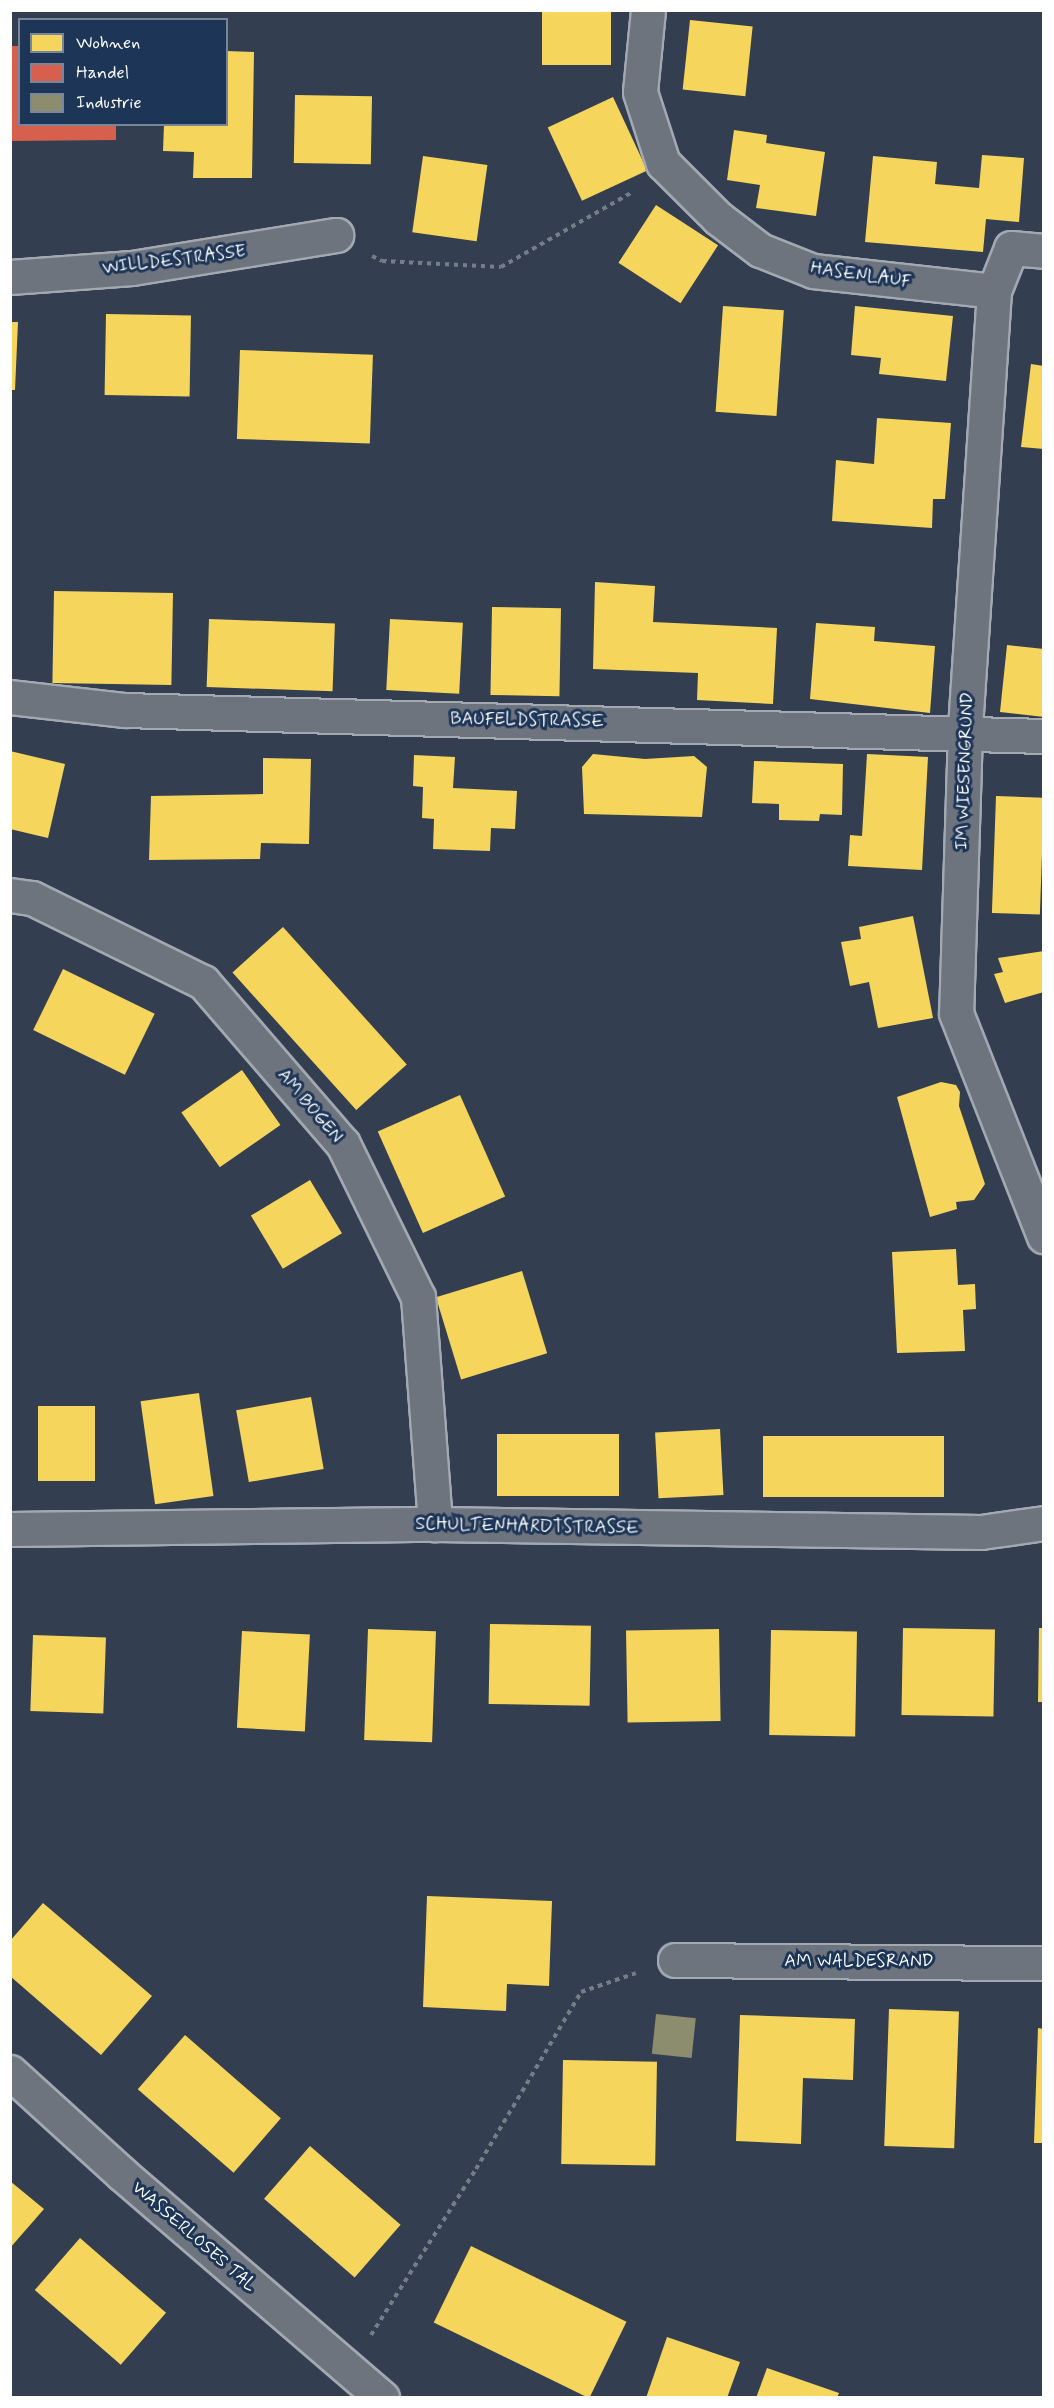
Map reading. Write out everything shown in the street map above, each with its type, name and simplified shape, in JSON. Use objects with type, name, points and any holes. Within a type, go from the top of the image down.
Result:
[{"type":"street","name":"HASENLAUF","points":[[648,10],[640,92],[663,163],[718,218],[760,250],[813,271],[994,291]]},
{"type":"street","name":"WILLDESTRASSE","points":[[10,277],[132,268],[336,236]]},
{"type":"street","points":[[994,291],[1011,248],[1044,251]]},
{"type":"street","name":"IM WIESENGRUND","points":[[994,291],[965,731],[956,1013],[1044,1236]]},
{"type":"street","name":"BAUFELDSTRASSE","points":[[10,697],[124,710],[965,731],[1044,736]]},
{"type":"street","name":"AM BOGEN","points":[[10,895],[32,898],[203,982],[343,1144],[418,1297],[435,1524]]},
{"type":"street","name":"SCHULTENHARDTSTRASSE","points":[[10,1529],[435,1524],[981,1532],[1044,1523]]},
{"type":"street","name":"AM WALDESRAND","points":[[675,1960],[1044,1963]]},
{"type":"street","name":"WASSERLOSES TAL","points":[[10,2072],[122,2174],[382,2397]]},
{"type":"path","points":[[336,236],[382,261],[501,267],[671,170]]},
{"type":"path","points":[[381,2316],[476,2169],[581,1992],[675,1960]]},
{"type":"building: Wohnen","points":[[542,10],[611,10],[611,65],[542,65]]},
{"type":"building: Wohnen","points":[[690,20],[753,27],[745,96],[683,90]]},
{"type":"building: Wohnen","points":[[228,51],[254,52],[252,178],[193,178],[194,152],[163,151],[164,126],[228,126]]},
{"type":"building: Wohnen","points":[[295,95],[372,96],[371,164],[294,163]]},
{"type":"building: Wohnen","points":[[613,97],[647,170],[582,201],[548,127]]},
{"type":"building: Wohnen","points":[[734,130],[767,135],[766,143],[825,152],[816,216],[756,208],[760,185],[727,180]]},
{"type":"building: Wohnen","points":[[982,155],[1024,158],[1019,222],[986,219],[983,252],[865,242],[873,156],[937,162],[935,184],[979,188]]},
{"type":"building: Wohnen","points":[[423,156],[487,165],[477,241],[412,232]]},
{"type":"building: Wohnen","points":[[656,205],[718,245],[680,303],[618,263]]},
{"type":"building: Wohnen","points":[[723,306],[784,310],[776,416],[716,412]]},
{"type":"building: Wohnen","points":[[855,306],[953,316],[946,381],[879,374],[881,358],[851,355]]},
{"type":"building: Wohnen","points":[[106,314],[191,315],[190,396],[105,395]]},
{"type":"building: Wohnen","points":[[10,322],[18,322],[15,390],[10,390]]},
{"type":"building: Wohnen","points":[[240,350],[373,355],[370,444],[237,439]]},
{"type":"building: Wohnen","points":[[1031,364],[1044,366],[1044,449],[1021,447]]},
{"type":"building: Wohnen","points":[[877,418],[951,423],[945,499],[933,499],[932,528],[832,521],[836,460],[874,464]]},
{"type":"building: Wohnen","points":[[595,582],[655,586],[653,622],[777,628],[773,704],[697,700],[698,673],[593,669]]},
{"type":"building: Wohnen","points":[[54,591],[173,593],[171,685],[52,683]]},
{"type":"building: Wohnen","points":[[492,607],[561,608],[559,696],[490,695]]},
{"type":"building: Wohnen","points":[[209,619],[335,623],[333,691],[207,687]]},
{"type":"building: Wohnen","points":[[390,619],[463,623],[459,694],[386,690]]},
{"type":"building: Wohnen","points":[[816,623],[875,627],[874,641],[935,646],[930,713],[810,699]]},
{"type":"building: Wohnen","points":[[1007,645],[1044,649],[1044,717],[1000,712]]},
{"type":"building: Wohnen","points":[[10,751],[65,764],[48,838],[10,829]]},
{"type":"building: Wohnen","points":[[593,754],[645,759],[694,756],[707,767],[702,817],[584,814],[582,767]]},
{"type":"building: Wohnen","points":[[867,754],[928,757],[922,870],[848,866],[850,835],[862,836]]},
{"type":"building: Wohnen","points":[[414,755],[455,757],[453,788],[517,791],[515,829],[491,828],[490,851],[433,849],[434,819],[422,818],[423,787],[413,786]]},
{"type":"building: Wohnen","points":[[263,758],[311,759],[309,844],[261,843],[260,859],[149,860],[151,796],[263,794]]},
{"type":"building: Wohnen","points":[[754,761],[843,764],[842,815],[820,814],[819,821],[779,820],[779,804],[752,803]]},
{"type":"building: Wohnen","points":[[996,796],[1044,798],[1040,915],[992,913]]},
{"type":"building: Wohnen","points":[[913,916],[933,1018],[878,1028],[869,982],[850,986],[841,942],[861,939],[859,927]]},
{"type":"building: Wohnen","points":[[283,927],[407,1064],[356,1110],[232,973]]},
{"type":"building: Wohnen","points":[[1044,951],[1044,992],[1005,1003],[994,974],[1003,972],[998,958]]},
{"type":"building: Wohnen","points":[[63,969],[155,1014],[125,1075],[33,1030]]},
{"type":"building: Wohnen","points":[[242,1070],[280,1125],[220,1167],[181,1112]]},
{"type":"building: Wohnen","points":[[941,1082],[956,1085],[960,1092],[959,1106],[985,1184],[974,1200],[956,1202],[957,1209],[930,1217],[897,1097]]},
{"type":"building: Wohnen","points":[[460,1095],[505,1196],[423,1233],[378,1132]]},
{"type":"building: Wohnen","points":[[310,1180],[342,1233],[283,1269],[251,1216]]},
{"type":"building: Wohnen","points":[[956,1249],[958,1285],[975,1284],[976,1309],[963,1310],[965,1351],[897,1353],[892,1252]]},
{"type":"building: Wohnen","points":[[522,1271],[547,1353],[461,1380],[436,1297]]},
{"type":"building: Wohnen","points":[[199,1393],[213,1496],[155,1504],[141,1401]]},
{"type":"building: Wohnen","points":[[311,1397],[324,1469],[249,1482],[236,1410]]},
{"type":"building: Wohnen","points":[[38,1406],[95,1406],[95,1481],[38,1481]]},
{"type":"building: Wohnen","points":[[720,1429],[723,1495],[659,1498],[655,1432]]},
{"type":"building: Wohnen","points":[[497,1434],[619,1434],[619,1496],[497,1496]]},
{"type":"building: Wohnen","points":[[763,1436],[944,1436],[944,1497],[763,1497]]},
{"type":"building: Wohnen","points":[[490,1624],[591,1626],[590,1706],[489,1704]]},
{"type":"building: Wohnen","points":[[903,1628],[995,1630],[993,1717],[901,1715]]},
{"type":"building: Wohnen","points":[[1039,1628],[1044,1628],[1044,1702],[1038,1702]]},
{"type":"building: Wohnen","points":[[368,1629],[436,1631],[432,1742],[364,1740]]},
{"type":"building: Wohnen","points":[[719,1629],[721,1721],[628,1723],[626,1631]]},
{"type":"building: Wohnen","points":[[771,1630],[857,1632],[855,1736],[769,1735]]},
{"type":"building: Wohnen","points":[[242,1631],[310,1635],[305,1731],[237,1728]]},
{"type":"building: Wohnen","points":[[33,1635],[106,1638],[103,1714],[30,1711]]},
{"type":"building: Wohnen","points":[[427,1896],[552,1901],[549,1986],[507,1984],[506,2011],[423,2007]]},
{"type":"building: Wohnen","points":[[43,1903],[152,1996],[101,2055],[10,1976],[10,1941]]},
{"type":"building: Wohnen","points":[[889,2009],[959,2011],[954,2148],[884,2146]]},
{"type":"building: Wohnen","points":[[740,2015],[855,2019],[853,2080],[803,2078],[801,2144],[736,2141]]},
{"type":"building: Wohnen","points":[[1038,2028],[1044,2029],[1044,2143],[1034,2143]]},
{"type":"building: Wohnen","points":[[185,2035],[281,2118],[234,2173],[138,2089]]},
{"type":"building: Wohnen","points":[[563,2060],[657,2062],[655,2166],[561,2164]]},
{"type":"building: Wohnen","points":[[310,2146],[401,2225],[355,2278],[264,2199]]},
{"type":"building: Wohnen","points":[[10,2181],[44,2209],[10,2248]]},
{"type":"building: Wohnen","points":[[80,2238],[166,2313],[121,2365],[35,2290]]},
{"type":"building: Wohnen","points":[[471,2246],[626,2322],[589,2398],[434,2322]]},
{"type":"building: Wohnen","points":[[667,2337],[740,2362],[727,2398],[646,2398]]},
{"type":"building: Wohnen","points":[[767,2368],[839,2393],[837,2398],[756,2398]]},
{"type":"building: Handel","points":[[10,46],[18,46],[18,126],[116,126],[116,140],[10,141]]},
{"type":"building: Industrie","points":[[656,2014],[696,2018],[692,2058],[652,2054]]}]
